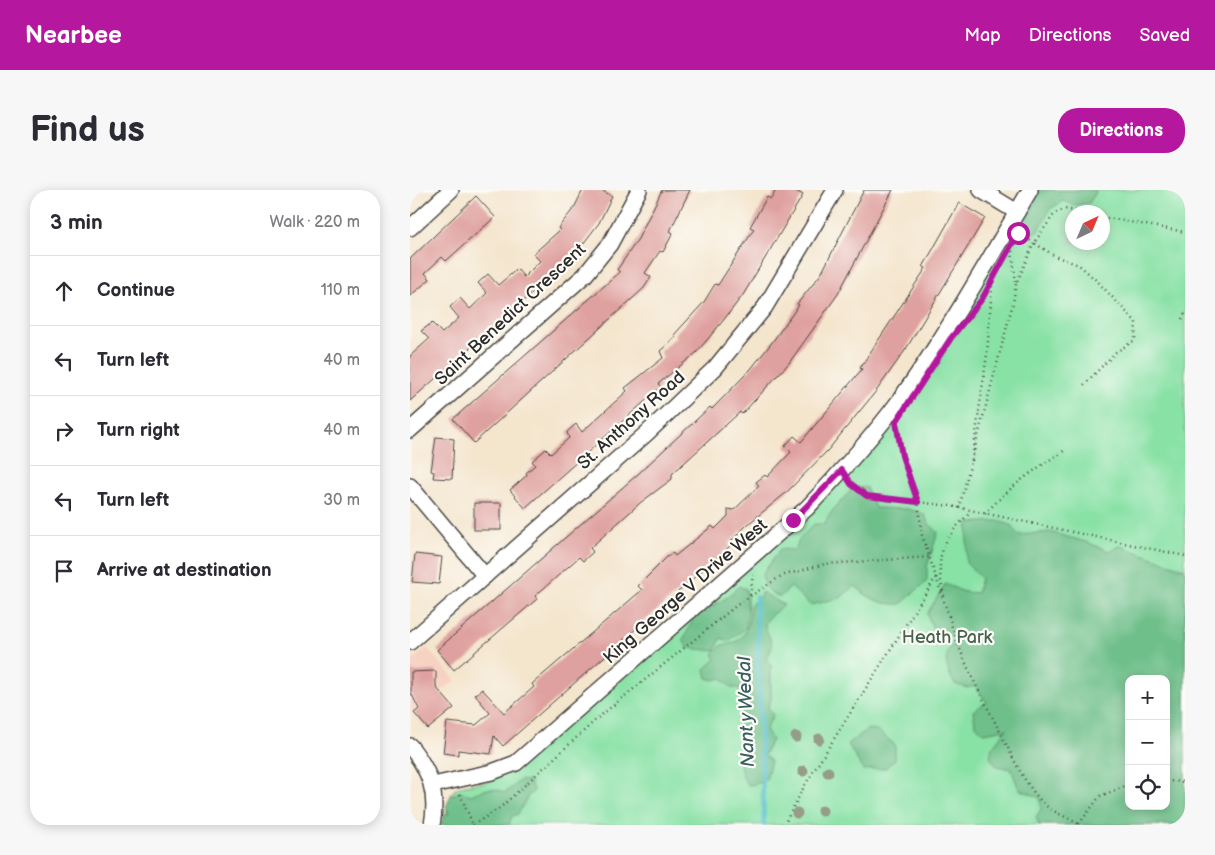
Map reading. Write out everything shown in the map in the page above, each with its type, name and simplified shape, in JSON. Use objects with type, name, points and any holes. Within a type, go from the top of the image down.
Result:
[{"type":"street","points":[[410,228],[452,190]]},
{"type":"street","name":"Saint Benedict Crescent","points":[[410,430],[585,275],[610,244],[639,190]]},
{"type":"street","name":"St. Anthony Road","points":[[410,642],[653,426],[699,384],[732,350],[765,307],[835,190]]},
{"type":"street","points":[[981,190],[1017,212]]},
{"type":"street","name":"King George V Drive West","points":[[433,786],[508,767],[532,751],[800,514],[842,470],[898,402],[926,362],[1030,190]]},
{"type":"street","points":[[410,486],[485,576]]},
{"type":"street","points":[[410,746],[424,765],[433,786],[435,799],[432,825]]},
{"type":"path","points":[[959,508],[1013,303],[1016,284],[1034,243],[1055,213],[1065,209]]},
{"type":"path","points":[[1110,218],[1185,232]]},
{"type":"path","points":[[1015,240],[1018,233],[1057,257],[1079,265],[1136,322],[1135,340],[1116,352],[1083,386]]},
{"type":"path","points":[[1007,255],[1011,247],[1016,284]]},
{"type":"path","points":[[972,461],[987,354],[992,277],[986,292]]},
{"type":"path","points":[[1182,319],[1185,313]]},
{"type":"path","points":[[896,422],[902,456],[918,502],[922,535],[949,616]]},
{"type":"path","points":[[985,514],[1028,473],[1067,449]]},
{"type":"path","points":[[842,470],[851,484],[867,496],[959,508],[1185,556]]},
{"type":"path","points":[[971,512],[954,528],[940,552],[941,584],[953,633],[979,692],[1030,786],[1042,802],[1056,813],[1079,824],[1100,796],[1125,787]]},
{"type":"path","points":[[457,789],[473,825],[501,807],[599,717],[737,605],[781,576],[825,564],[930,557]]},
{"type":"path","points":[[784,825],[805,785],[936,577]]},
{"type":"path","points":[[1170,781],[1185,782]]},
{"type":"shaded area","points":[[427,648],[456,681],[410,712],[410,663]]},
{"type":"green space","name":"Heath Park","points":[[1033,190],[1185,190],[1185,825],[443,825],[454,790],[464,785],[487,782],[517,769],[850,467]]},
{"type":"green space","points":[[1035,190],[1095,190],[1096,192],[1089,203],[1075,205],[1063,201],[1050,209],[1039,230],[1029,235],[1019,224],[1028,200]]},
{"type":"green space","points":[[866,487],[875,508],[908,509],[924,514],[929,524],[938,532],[927,567],[927,581],[901,604],[876,600],[855,586],[840,598],[810,605],[791,587],[780,597],[770,591],[762,575],[780,549],[795,550],[799,540],[814,524],[825,524],[833,510],[852,489]]},
{"type":"green space","points":[[998,521],[1011,525],[1018,535],[1050,532],[1086,542],[1109,551],[1120,546],[1185,569],[1185,825],[1039,825],[1036,817],[1041,809],[1040,798],[1019,789],[1011,769],[996,766],[990,757],[992,747],[1007,729],[983,733],[975,724],[973,711],[987,702],[975,686],[967,688],[955,684],[949,672],[946,661],[947,655],[957,640],[958,634],[953,633],[943,636],[933,629],[927,614],[945,584],[964,592],[977,593],[981,578],[966,563],[968,523]]},
{"type":"green space","points":[[739,586],[746,589],[748,613],[746,628],[728,641],[721,638],[715,651],[688,648],[683,640],[694,618],[726,598]]},
{"type":"green space","points":[[762,592],[784,605],[769,617],[765,624],[772,645],[766,659],[771,664],[771,700],[768,707],[773,715],[766,729],[772,740],[764,755],[771,761],[766,780],[748,785],[742,775],[740,765],[742,699],[740,688],[731,688],[721,678],[714,680],[707,678],[705,669],[716,659],[713,654],[722,645],[736,641],[745,632],[748,627],[750,605],[759,598]]},
{"type":"green space","points":[[868,729],[877,730],[895,745],[895,759],[886,768],[863,770],[848,744]]},
{"type":"green space","points":[[520,780],[529,781],[534,791],[528,796],[518,814],[512,816],[509,825],[441,825],[443,817],[449,813],[446,807],[451,795],[463,792],[471,795],[488,789],[505,793]]},
{"type":"building","points":[[583,190],[601,190],[612,196],[599,223],[573,257],[410,401],[410,356],[429,339],[421,331],[432,323],[442,333],[459,318],[450,307],[460,298],[470,309],[487,293],[478,283],[488,274],[498,285],[517,269],[524,277],[540,261],[533,254],[560,230],[558,228],[574,208]]},
{"type":"building","points":[[662,190],[690,190],[670,231],[673,233],[663,252],[660,251],[645,273],[651,277],[644,288],[474,443],[453,419],[620,272],[617,270],[638,239]]},
{"type":"building","points":[[776,190],[794,190],[803,195],[743,295],[722,322],[696,353],[658,384],[661,387],[525,508],[510,490],[535,465],[532,461],[546,449],[551,454],[569,438],[567,432],[576,424],[582,432],[627,391],[625,388],[663,358],[660,351],[676,337],[674,335],[704,302],[715,284],[718,285],[754,229],[750,227],[767,197],[771,199]]},
{"type":"building","points":[[864,190],[893,190],[838,294],[789,363],[742,414],[740,412],[672,474],[672,479],[640,503],[590,548],[593,552],[583,561],[579,557],[535,596],[537,599],[454,670],[437,650],[638,474],[710,407],[712,409],[750,370],[821,274]]},
{"type":"building","points":[[476,196],[495,217],[446,261],[442,257],[425,273],[430,279],[410,296],[410,259]]},
{"type":"building","points":[[959,203],[985,218],[906,349],[877,390],[828,450],[787,492],[747,525],[728,544],[730,546],[503,746],[494,736],[491,754],[458,750],[458,755],[443,753],[447,722],[476,725],[490,713],[475,695],[482,689],[504,713],[534,687],[532,684],[642,590],[638,586],[667,557],[673,553],[675,556],[712,526],[715,529],[728,516],[728,509],[734,510],[759,486],[756,482],[765,475],[767,477],[791,452],[785,446],[794,436],[801,442],[862,369],[860,368],[926,268],[923,267]]},
{"type":"building","points":[[436,437],[454,439],[452,479],[433,478],[434,472],[431,471]]},
{"type":"building","points":[[474,503],[501,503],[501,530],[474,530]]},
{"type":"building","points":[[415,554],[442,557],[439,584],[412,582]]},
{"type":"building","points":[[436,671],[436,687],[454,708],[428,729],[414,713],[419,709],[411,693],[411,672]]},
{"type":"waterway","name":"Nant y Wedal","points":[[756,597],[764,825]]},
{"type":"route","points":[[793,520],[807,508],[842,470],[851,484],[859,492],[867,496],[918,502],[902,456],[896,422],[951,338],[982,299],[992,277],[1007,255],[1018,233]]}]
